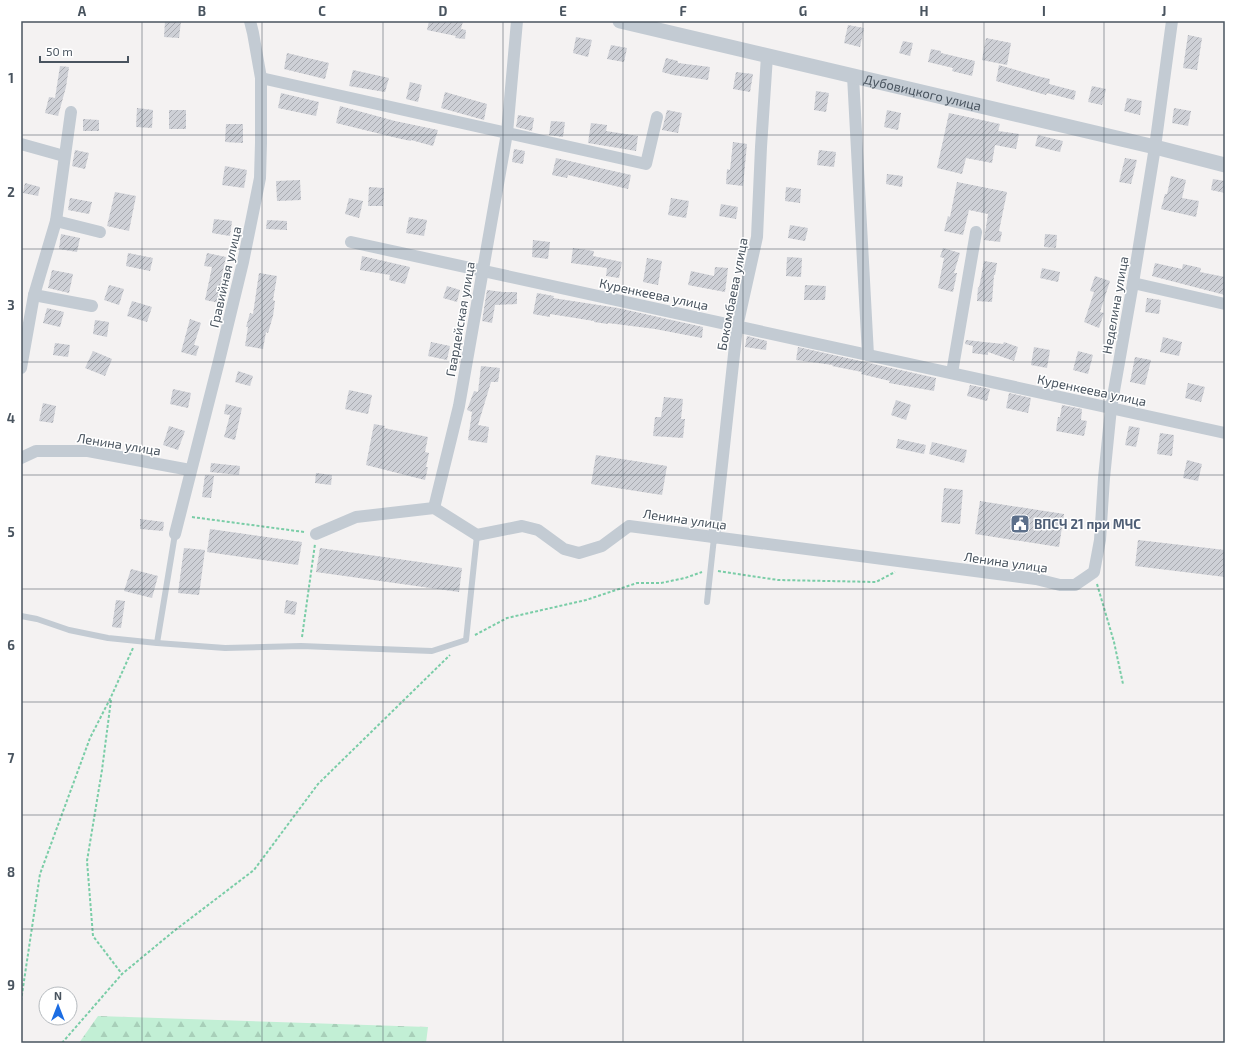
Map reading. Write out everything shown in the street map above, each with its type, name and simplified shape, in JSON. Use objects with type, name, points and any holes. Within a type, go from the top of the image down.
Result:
[{"type":"street","name":"Гравийная улица","points":[[175,534],[190,470],[220,361],[243,262],[260,178],[261,78],[254,33],[250,21]]},
{"type":"street","name":"Гвардейская улица","points":[[434,508],[459,406],[507,133],[517,21]]},
{"type":"street","name":"Дубовицкого улица","points":[[620,21],[1155,147],[1225,165]]},
{"type":"street","name":"Неделина улица","points":[[1094,572],[1100,540],[1111,408],[1155,147],[1172,21]]},
{"type":"street","name":"Бокомбаева улица","points":[[714,538],[737,326],[757,237],[760,147],[767,56]]},
{"type":"street","points":[[854,76],[868,355]]},
{"type":"street","points":[[261,78],[646,164],[657,117]]},
{"type":"street","points":[[21,368],[34,295],[56,221],[71,112]]},
{"type":"street","points":[[21,144],[64,156]]},
{"type":"street","points":[[56,221],[100,232]]},
{"type":"street","points":[[952,374],[976,232]]},
{"type":"street","name":"Куренкеева улица","points":[[351,242],[1225,433]]},
{"type":"street","points":[[1133,283],[1225,304]]},
{"type":"street","points":[[34,295],[92,306]]},
{"type":"street","name":"Ленина улица","points":[[21,458],[36,450],[88,451],[190,470]]},
{"type":"street","points":[[316,534],[356,517],[434,508],[477,535]]},
{"type":"street","name":"Ленина улица","points":[[477,535],[522,526],[538,530],[564,549],[579,553],[602,546],[629,526],[1036,579],[1060,585],[1075,586],[1094,572]]},
{"type":"lane","points":[[157,643],[175,534]]},
{"type":"lane","points":[[21,616],[37,618],[69,630],[108,638],[157,643],[225,648],[301,646],[432,651],[466,640],[477,535]]},
{"type":"lane","points":[[707,602],[714,538]]},
{"type":"path","points":[[179,515],[316,534],[301,646]]},
{"type":"path","points":[[62,1043],[122,974],[174,931],[254,870],[318,784],[466,640],[507,618],[586,600],[637,583],[661,583],[685,578],[704,571],[719,571],[778,580],[876,582],[909,563]]},
{"type":"path","points":[[1094,572],[1114,642],[1123,684]]},
{"type":"path","points":[[21,1001],[40,874],[90,738],[111,697],[136,641]]},
{"type":"path","points":[[111,697],[102,770],[87,861],[93,936],[122,974]]},
{"type":"green space","points":[[98,1016],[428,1027],[426,1043],[79,1043]]},
{"type":"building","points":[[165,21],[181,21],[179,38],[164,37]]},
{"type":"building","points":[[429,21],[463,21],[461,29],[466,30],[465,39],[455,38],[456,36],[427,30]]},
{"type":"building","points":[[848,25],[864,28],[860,47],[844,43]]},
{"type":"building","points":[[1188,35],[1202,38],[1197,70],[1183,68]]},
{"type":"building","points":[[576,37],[592,40],[588,57],[573,53]]},
{"type":"building","points":[[986,38],[1011,43],[1007,65],[982,60]]},
{"type":"building","points":[[903,41],[913,43],[910,56],[899,53]]},
{"type":"building","points":[[611,45],[627,48],[624,62],[607,59]]},
{"type":"building","points":[[931,49],[941,51],[941,53],[975,61],[972,76],[952,71],[953,68],[928,62]]},
{"type":"building","points":[[287,53],[329,63],[325,79],[284,69]]},
{"type":"building","points":[[666,58],[678,61],[678,63],[710,67],[708,80],[662,72]]},
{"type":"building","points":[[999,65],[1050,79],[1049,84],[1076,91],[1074,100],[1047,93],[1046,95],[996,81]]},
{"type":"building","points":[[60,66],[69,67],[66,87],[58,116],[45,113],[49,97],[55,98]]},
{"type":"building","points":[[353,70],[389,78],[385,92],[349,86]]},
{"type":"building","points":[[736,72],[753,74],[750,92],[733,89]]},
{"type":"building","points":[[410,82],[422,85],[418,102],[406,99]]},
{"type":"building","points":[[1092,86],[1106,89],[1102,105],[1088,102]]},
{"type":"building","points":[[816,91],[829,93],[826,112],[814,110]]},
{"type":"building","points":[[445,92],[487,104],[484,120],[441,108]]},
{"type":"building","points":[[281,93],[319,102],[316,116],[278,108]]},
{"type":"building","points":[[1127,98],[1142,101],[1140,115],[1124,111]]},
{"type":"building","points":[[340,106],[395,121],[438,130],[433,146],[336,123]]},
{"type":"building","points":[[137,108],[153,110],[152,128],[136,127]]},
{"type":"building","points":[[1174,108],[1191,111],[1188,126],[1172,123]]},
{"type":"building","points":[[169,110],[186,110],[186,129],[169,129]]},
{"type":"building","points":[[667,110],[682,113],[678,133],[662,130]]},
{"type":"building","points":[[887,110],[901,113],[898,130],[884,127]]},
{"type":"building","points":[[949,113],[1000,124],[998,131],[1019,134],[1016,149],[995,145],[992,163],[966,158],[962,174],[937,168]]},
{"type":"building","points":[[518,115],[534,118],[532,131],[516,127]]},
{"type":"building","points":[[83,119],[99,120],[99,131],[83,131]]},
{"type":"building","points":[[551,121],[565,122],[563,137],[549,135]]},
{"type":"building","points":[[591,123],[607,125],[606,131],[638,136],[636,151],[588,143]]},
{"type":"building","points":[[226,124],[243,124],[243,143],[225,142]]},
{"type":"building","points":[[1038,135],[1063,141],[1060,152],[1035,146]]},
{"type":"building","points":[[733,142],[747,144],[743,186],[726,184],[727,169],[730,170]]},
{"type":"building","points":[[514,149],[525,151],[523,164],[512,162]]},
{"type":"building","points":[[75,150],[89,153],[85,169],[72,166]]},
{"type":"building","points":[[819,150],[836,152],[834,167],[817,165]]},
{"type":"building","points":[[556,158],[631,175],[628,189],[568,175],[567,178],[552,175]]},
{"type":"building","points":[[1125,158],[1137,160],[1131,184],[1119,182]]},
{"type":"building","points":[[225,166],[247,170],[244,188],[222,185]]},
{"type":"building","points":[[887,174],[903,176],[902,187],[886,184]]},
{"type":"building","points":[[1171,176],[1186,180],[1182,198],[1199,201],[1196,217],[1161,209],[1165,194],[1167,194]]},
{"type":"building","points":[[1213,179],[1225,181],[1225,193],[1211,190]]},
{"type":"building","points":[[300,180],[301,200],[277,201],[276,181]]},
{"type":"building","points":[[957,182],[1007,192],[999,231],[1002,232],[1000,242],[984,240],[988,214],[969,210],[963,235],[944,231],[948,216],[950,217]]},
{"type":"building","points":[[25,183],[40,187],[38,196],[23,193]]},
{"type":"building","points":[[369,187],[384,188],[383,206],[368,206]]},
{"type":"building","points":[[786,187],[801,189],[800,203],[785,201]]},
{"type":"building","points":[[115,192],[136,196],[129,231],[107,226]]},
{"type":"building","points":[[70,198],[92,202],[89,214],[68,210]]},
{"type":"building","points":[[349,198],[363,201],[359,218],[345,214]]},
{"type":"building","points":[[671,198],[689,201],[686,218],[668,215]]},
{"type":"building","points":[[721,204],[738,207],[736,219],[719,216]]},
{"type":"building","points":[[409,217],[427,220],[424,236],[406,233]]},
{"type":"building","points":[[214,219],[232,221],[230,236],[212,233]]},
{"type":"building","points":[[267,220],[287,221],[287,230],[266,229]]},
{"type":"building","points":[[790,225],[808,228],[805,241],[788,238]]},
{"type":"building","points":[[61,234],[80,238],[77,252],[59,249]]},
{"type":"building","points":[[1045,234],[1057,235],[1056,248],[1044,247]]},
{"type":"building","points":[[533,240],[550,242],[548,259],[532,257]]},
{"type":"building","points":[[573,248],[594,251],[593,256],[622,262],[619,278],[606,276],[607,268],[571,263]]},
{"type":"building","points":[[943,248],[960,253],[954,273],[957,273],[953,292],[938,288],[944,258],[940,257]]},
{"type":"building","points":[[128,253],[153,258],[150,271],[126,266]]},
{"type":"building","points":[[207,253],[226,257],[221,280],[225,281],[220,303],[205,300],[212,267],[204,266]]},
{"type":"building","points":[[362,256],[410,267],[405,284],[389,280],[390,275],[360,270]]},
{"type":"building","points":[[787,257],[802,258],[801,277],[786,276]]},
{"type":"building","points":[[647,258],[662,261],[658,285],[643,282]]},
{"type":"building","points":[[984,261],[997,263],[994,275],[992,302],[977,301],[978,287],[979,288]]},
{"type":"building","points":[[1155,263],[1182,269],[1183,264],[1201,268],[1200,272],[1225,277],[1225,295],[1152,276]]},
{"type":"building","points":[[715,267],[728,268],[725,292],[688,285],[691,271],[714,276]]},
{"type":"building","points":[[1042,268],[1060,272],[1058,282],[1040,278]]},
{"type":"building","points":[[52,270],[73,274],[69,293],[48,288]]},
{"type":"building","points":[[259,273],[277,276],[273,300],[275,301],[273,316],[268,333],[266,332],[263,349],[245,346],[248,327],[246,327],[250,313],[253,314]]},
{"type":"building","points":[[1095,276],[1110,281],[1100,312],[1104,313],[1099,328],[1084,322],[1094,292],[1090,291]]},
{"type":"building","points":[[109,285],[124,289],[119,305],[104,300]]},
{"type":"building","points":[[805,285],[826,286],[825,300],[804,300]]},
{"type":"building","points":[[447,286],[460,290],[457,302],[443,298]]},
{"type":"building","points":[[487,290],[517,292],[517,304],[495,305],[492,323],[482,321]]},
{"type":"building","points":[[537,293],[554,296],[553,298],[618,308],[703,327],[702,338],[655,329],[594,322],[550,314],[550,317],[533,314]]},
{"type":"building","points":[[1147,298],[1161,300],[1159,314],[1145,312]]},
{"type":"building","points":[[132,301],[152,307],[147,322],[127,316]]},
{"type":"building","points":[[47,308],[64,312],[60,327],[43,323]]},
{"type":"building","points":[[190,319],[201,323],[194,345],[199,346],[196,356],[181,352]]},
{"type":"building","points":[[95,320],[109,322],[107,337],[93,334]]},
{"type":"building","points":[[747,336],[767,341],[766,350],[745,347]]},
{"type":"building","points":[[1163,337],[1182,342],[1179,356],[1160,352]]},
{"type":"building","points":[[966,340],[1003,344],[1004,342],[1018,347],[1014,361],[988,352],[988,355],[972,353],[973,346],[965,344]]},
{"type":"building","points":[[431,342],[450,346],[447,360],[428,356]]},
{"type":"building","points":[[55,343],[70,345],[68,357],[53,355]]},
{"type":"building","points":[[798,347],[936,378],[934,391],[889,383],[890,381],[861,374],[862,372],[832,366],[833,365],[796,360]]},
{"type":"building","points":[[1034,347],[1050,350],[1047,368],[1031,365]]},
{"type":"building","points":[[93,351],[112,359],[105,376],[85,368]]},
{"type":"building","points":[[1078,351],[1093,355],[1088,374],[1073,370]]},
{"type":"building","points":[[1135,357],[1151,360],[1145,385],[1130,382]]},
{"type":"building","points":[[481,366],[500,368],[498,382],[491,382],[478,425],[489,427],[487,443],[468,440],[472,412],[467,410],[474,391],[478,392]]},
{"type":"building","points":[[238,371],[253,376],[250,386],[235,382]]},
{"type":"building","points":[[1188,383],[1205,387],[1201,402],[1185,398]]},
{"type":"building","points":[[970,385],[990,389],[987,401],[967,396]]},
{"type":"building","points":[[173,389],[191,393],[188,408],[170,404]]},
{"type":"building","points":[[349,390],[372,395],[368,414],[345,409]]},
{"type":"building","points":[[1009,393],[1031,398],[1028,413],[1006,408]]},
{"type":"building","points":[[664,397],[683,399],[681,419],[685,419],[683,438],[653,436],[655,417],[661,417]]},
{"type":"building","points":[[896,400],[911,405],[906,420],[891,415]]},
{"type":"building","points":[[43,403],[56,406],[53,423],[39,421]]},
{"type":"building","points":[[226,404],[242,408],[235,440],[224,437],[230,415],[224,414]]},
{"type":"building","points":[[1062,405],[1082,409],[1081,420],[1087,421],[1084,436],[1056,431]]},
{"type":"building","points":[[374,424],[385,426],[384,428],[428,437],[425,452],[429,453],[425,480],[366,465]]},
{"type":"building","points":[[169,426],[185,431],[178,450],[163,445]]},
{"type":"building","points":[[1129,426],[1140,428],[1136,447],[1125,445]]},
{"type":"building","points":[[1160,433],[1174,435],[1172,456],[1157,454]]},
{"type":"building","points":[[898,439],[926,445],[924,454],[896,448]]},
{"type":"building","points":[[932,442],[967,450],[964,463],[929,454]]},
{"type":"building","points":[[596,455],[667,466],[662,495],[591,484]]},
{"type":"building","points":[[1187,460],[1202,464],[1198,481],[1183,478]]},
{"type":"building","points":[[211,463],[240,466],[239,475],[210,472]]},
{"type":"building","points":[[316,473],[332,475],[331,485],[315,483]]},
{"type":"building","points":[[205,475],[214,476],[211,498],[202,497]]},
{"type":"building","points":[[944,488],[963,490],[960,524],[941,522]]},
{"type":"building","name":"ВПСЧ 21 при МЧС","points":[[980,501],[1064,514],[1059,547],[975,534]]},
{"type":"building","points":[[140,519],[164,522],[163,531],[140,529]]},
{"type":"building","points":[[210,529],[302,542],[298,565],[207,552]]},
{"type":"building","points":[[1138,540],[1225,550],[1225,577],[1135,566]]},
{"type":"building","points":[[184,548],[205,550],[199,595],[178,593]]},
{"type":"building","points":[[320,548],[462,568],[459,592],[316,572]]},
{"type":"building","points":[[131,569],[158,576],[152,598],[124,591]]},
{"type":"building","points":[[116,600],[125,601],[121,628],[112,627]]},
{"type":"building","points":[[286,600],[297,602],[295,615],[284,613]]},
{"type":"place","name":"ВПСЧ 21 при МЧС","points":[[1020,524]]}]
